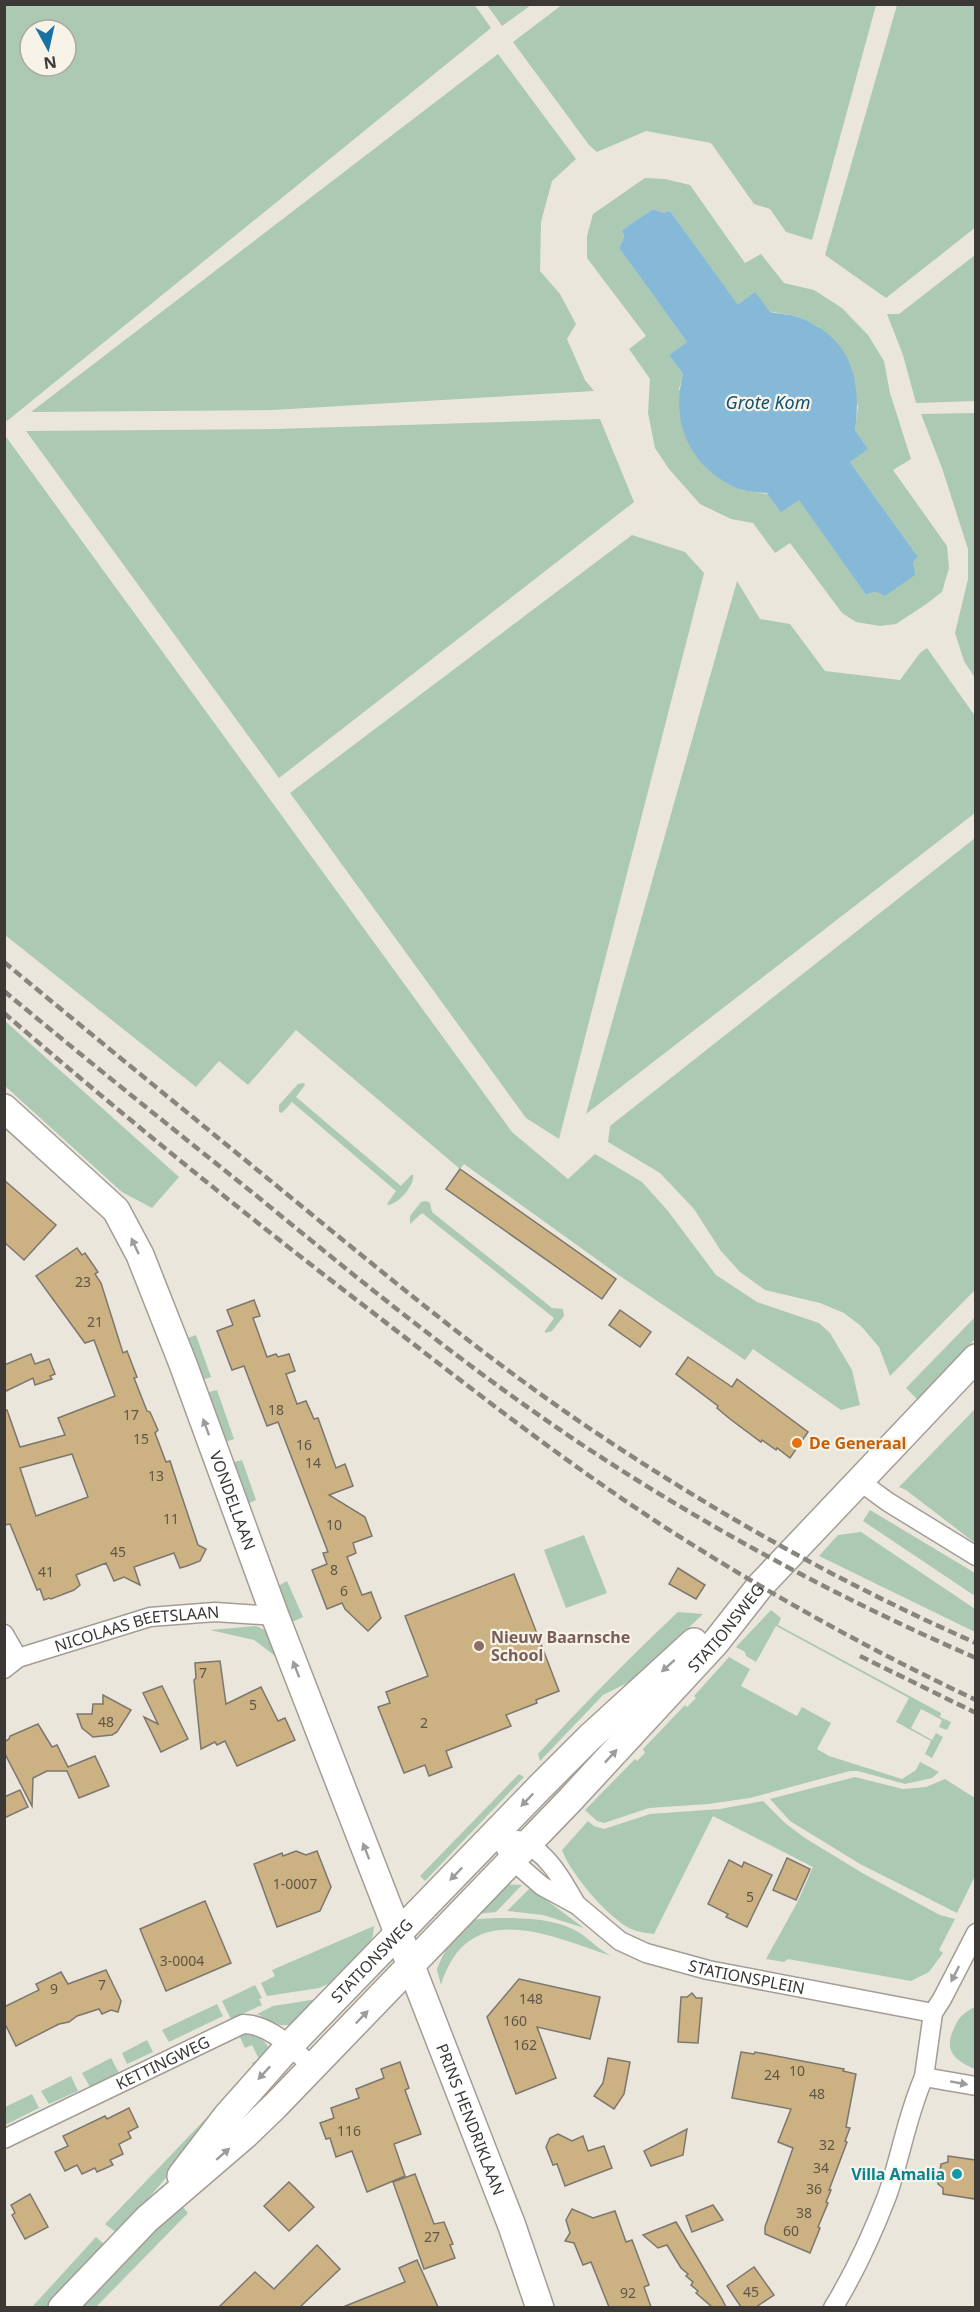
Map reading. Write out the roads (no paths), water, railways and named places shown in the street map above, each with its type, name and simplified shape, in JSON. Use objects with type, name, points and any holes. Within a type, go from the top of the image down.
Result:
[{"type":"main road","name":"VONDELLAAN","points":[[4,1108],[96,1189],[116,1210],[128,1230],[183,1364],[275,1616],[398,1934]]},
{"type":"main road","points":[[760,1586],[858,1479],[975,1358]]},
{"type":"main road","name":"STATIONSWEG","points":[[147,2219],[227,2116],[289,2046],[496,1832],[590,1737],[705,1632],[760,1586]]},
{"type":"main road","name":"STATIONSWEG","points":[[62,2307],[147,2219],[246,2134],[313,2067],[521,1852],[716,1642],[760,1586]]},
{"type":"main road","name":"PRINS HENDRIKLAAN","points":[[398,1934],[512,2226],[540,2307]]},
{"type":"street","points":[[858,1479],[888,1502],[975,1556]]},
{"type":"street","name":"NICOLAAS BEETSLAAN","points":[[11,1664],[150,1617],[215,1612],[275,1616]]},
{"type":"street","points":[[4,1634],[11,1664]]},
{"type":"street","name":"STATIONSPLEIN","points":[[496,1832],[521,1852],[557,1871],[577,1905],[620,1941],[646,1953],[679,1963],[933,2013]]},
{"type":"street","points":[[833,2307],[858,2267],[887,2194],[913,2103],[924,2077],[933,2013],[975,1933]]},
{"type":"street","name":"KETTINGWEG","points":[[4,2139],[243,2024],[256,2026],[273,2034],[313,2067]]},
{"type":"street","points":[[924,2077],[975,2086]]},
{"type":"water","name":"Grote Kom","points":[[653,209],[663,213],[670,211],[738,305],[755,292],[770,312],[795,316],[816,326],[841,348],[854,377],[857,411],[855,430],[868,449],[850,462],[918,557],[913,562],[915,575],[885,596],[875,592],[866,595],[799,500],[781,512],[767,493],[739,489],[722,480],[696,456],[682,426],[679,410],[683,374],[669,355],[687,342],[619,248],[624,237],[622,230]]},
{"type":"railway","points":[[4,962],[410,1294],[480,1349],[589,1428],[682,1488],[778,1544],[875,1596],[976,1643]]},
{"type":"railway","points":[[4,991],[378,1294],[459,1357],[584,1446],[678,1505],[776,1561],[875,1612],[976,1658]]},
{"type":"railway","points":[[4,1013],[138,1126],[275,1236],[481,1396],[597,1481],[677,1535],[786,1601],[899,1662],[976,1700]]},
{"type":"railway","points":[[860,1656],[976,1713]]},
{"type":"place","name":"De Generaal","points":[[797,1443]]},
{"type":"place","name":"Nieuw Baarnsche School","points":[[479,1646]]},
{"type":"place","name":"Villa Amalia","points":[[957,2174]]}]
